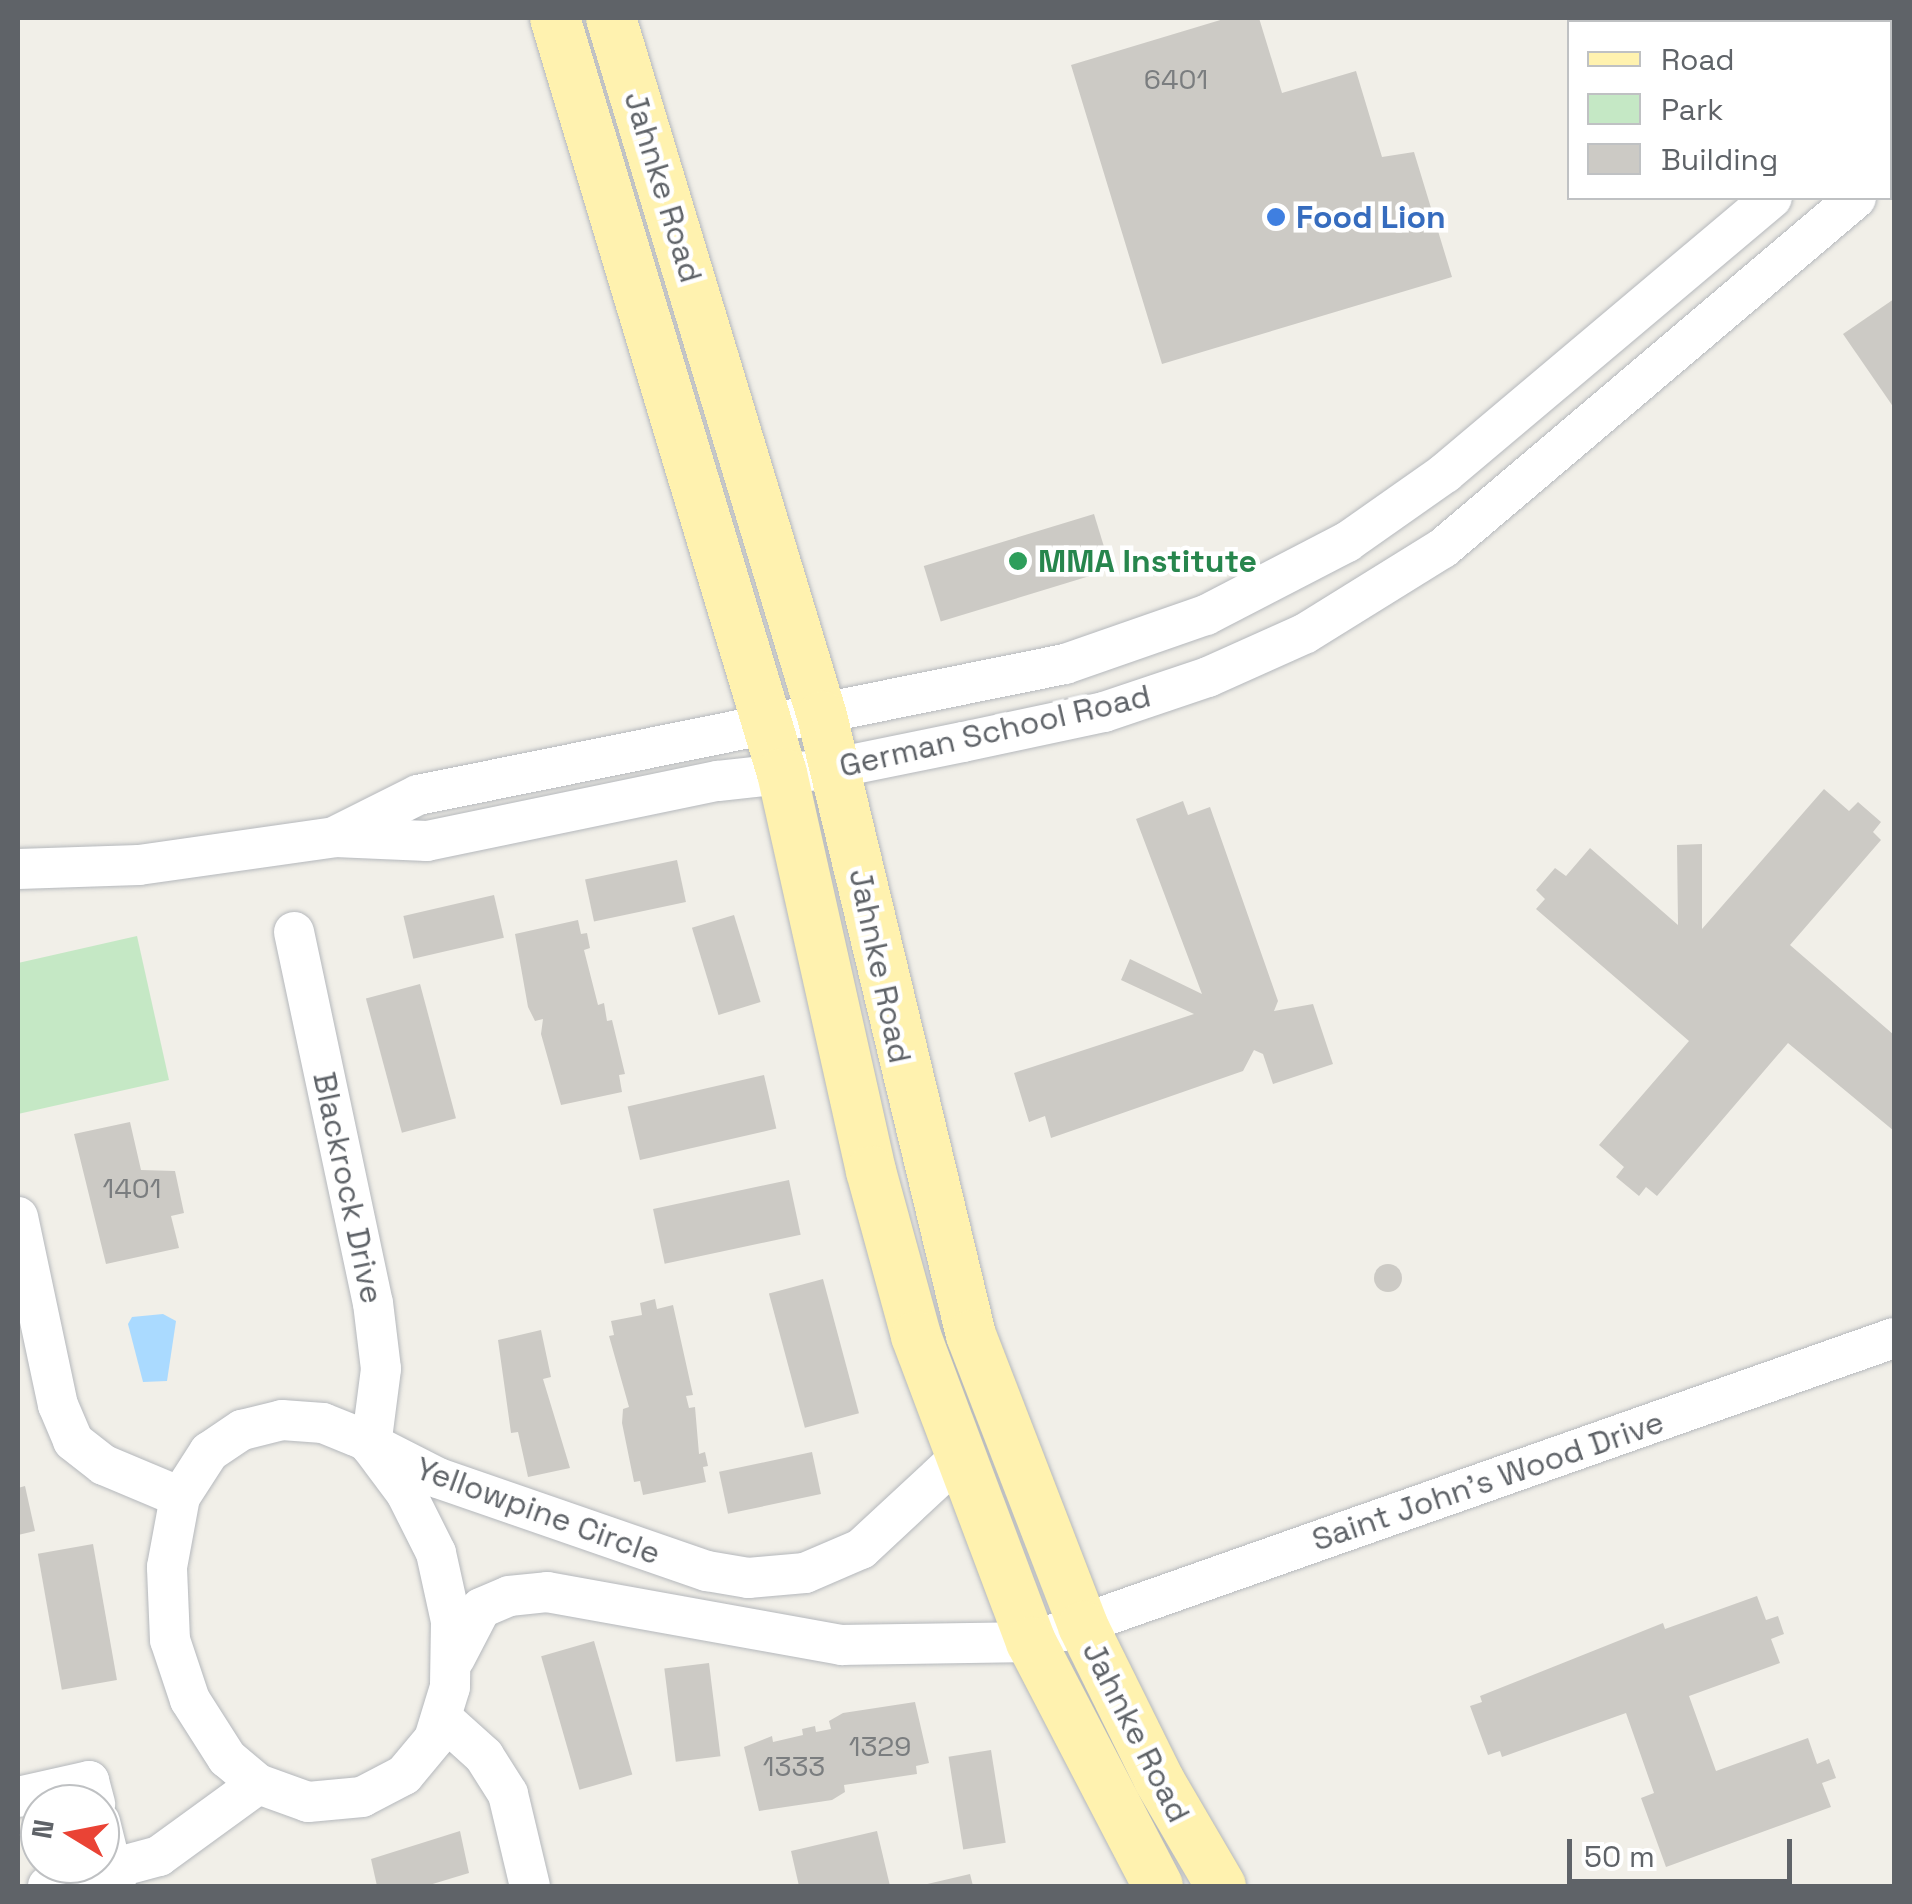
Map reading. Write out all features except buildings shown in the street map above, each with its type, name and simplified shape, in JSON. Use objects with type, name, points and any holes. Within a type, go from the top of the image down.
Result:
[{"type":"main road","name":"Jahnke Road","points":[[555,18],[768,723],[883,1219],[958,1459],[1032,1642],[1158,1886]]},
{"type":"main road","name":"Jahnke Road","points":[[611,18],[822,716],[946,1247],[1006,1436],[1083,1626],[1158,1780],[1221,1886]]},
{"type":"street","name":"German School Road","points":[[335,837],[418,795],[1065,664],[1206,615],[1301,568],[1445,473],[1770,200]]},
{"type":"street","name":"German School Road","points":[[18,869],[139,865],[335,837],[427,841],[782,774],[834,768],[1157,696],[1256,658],[1352,608],[1486,516],[1854,200]]},
{"type":"street","name":"Blackrock Drive","points":[[294,932],[376,1321],[381,1369],[371,1446]]},
{"type":"street","points":[[18,1217],[58,1405],[73,1441],[104,1465],[180,1497]]},
{"type":"street","name":"Saint John's Wood Drive","points":[[1083,1626],[1894,1338]]},
{"type":"street","name":"Yellowpine Circle","points":[[371,1446],[406,1493],[436,1553],[451,1621],[452,1666],[442,1718],[424,1757],[384,1789],[362,1798],[308,1802],[258,1784],[213,1739],[174,1660],[166,1581],[180,1497],[209,1452],[263,1423],[322,1422],[438,1478],[707,1571],[775,1578],[844,1559],[902,1518],[958,1459]]},
{"type":"street","name":"Yellowpine Circle","points":[[707,1571],[746,1606],[806,1640]]},
{"type":"street","name":"Yellowpine Circle","points":[[452,1666],[481,1608],[526,1593],[587,1595],[806,1640],[870,1646],[1032,1642],[1083,1626]]},
{"type":"street","points":[[442,1718],[501,1780],[530,1886]]},
{"type":"street","points":[[120,1876],[175,1847],[258,1784]]},
{"type":"green space","points":[[137,936],[169,1080],[18,1114],[18,963]]},
{"type":"water","points":[[163,1314],[176,1321],[167,1381],[143,1382],[128,1324],[132,1317]]},
{"type":"place","name":"Food Lion","points":[[1276,217]]},
{"type":"place","name":"MMA Institute","points":[[1018,561]]}]
